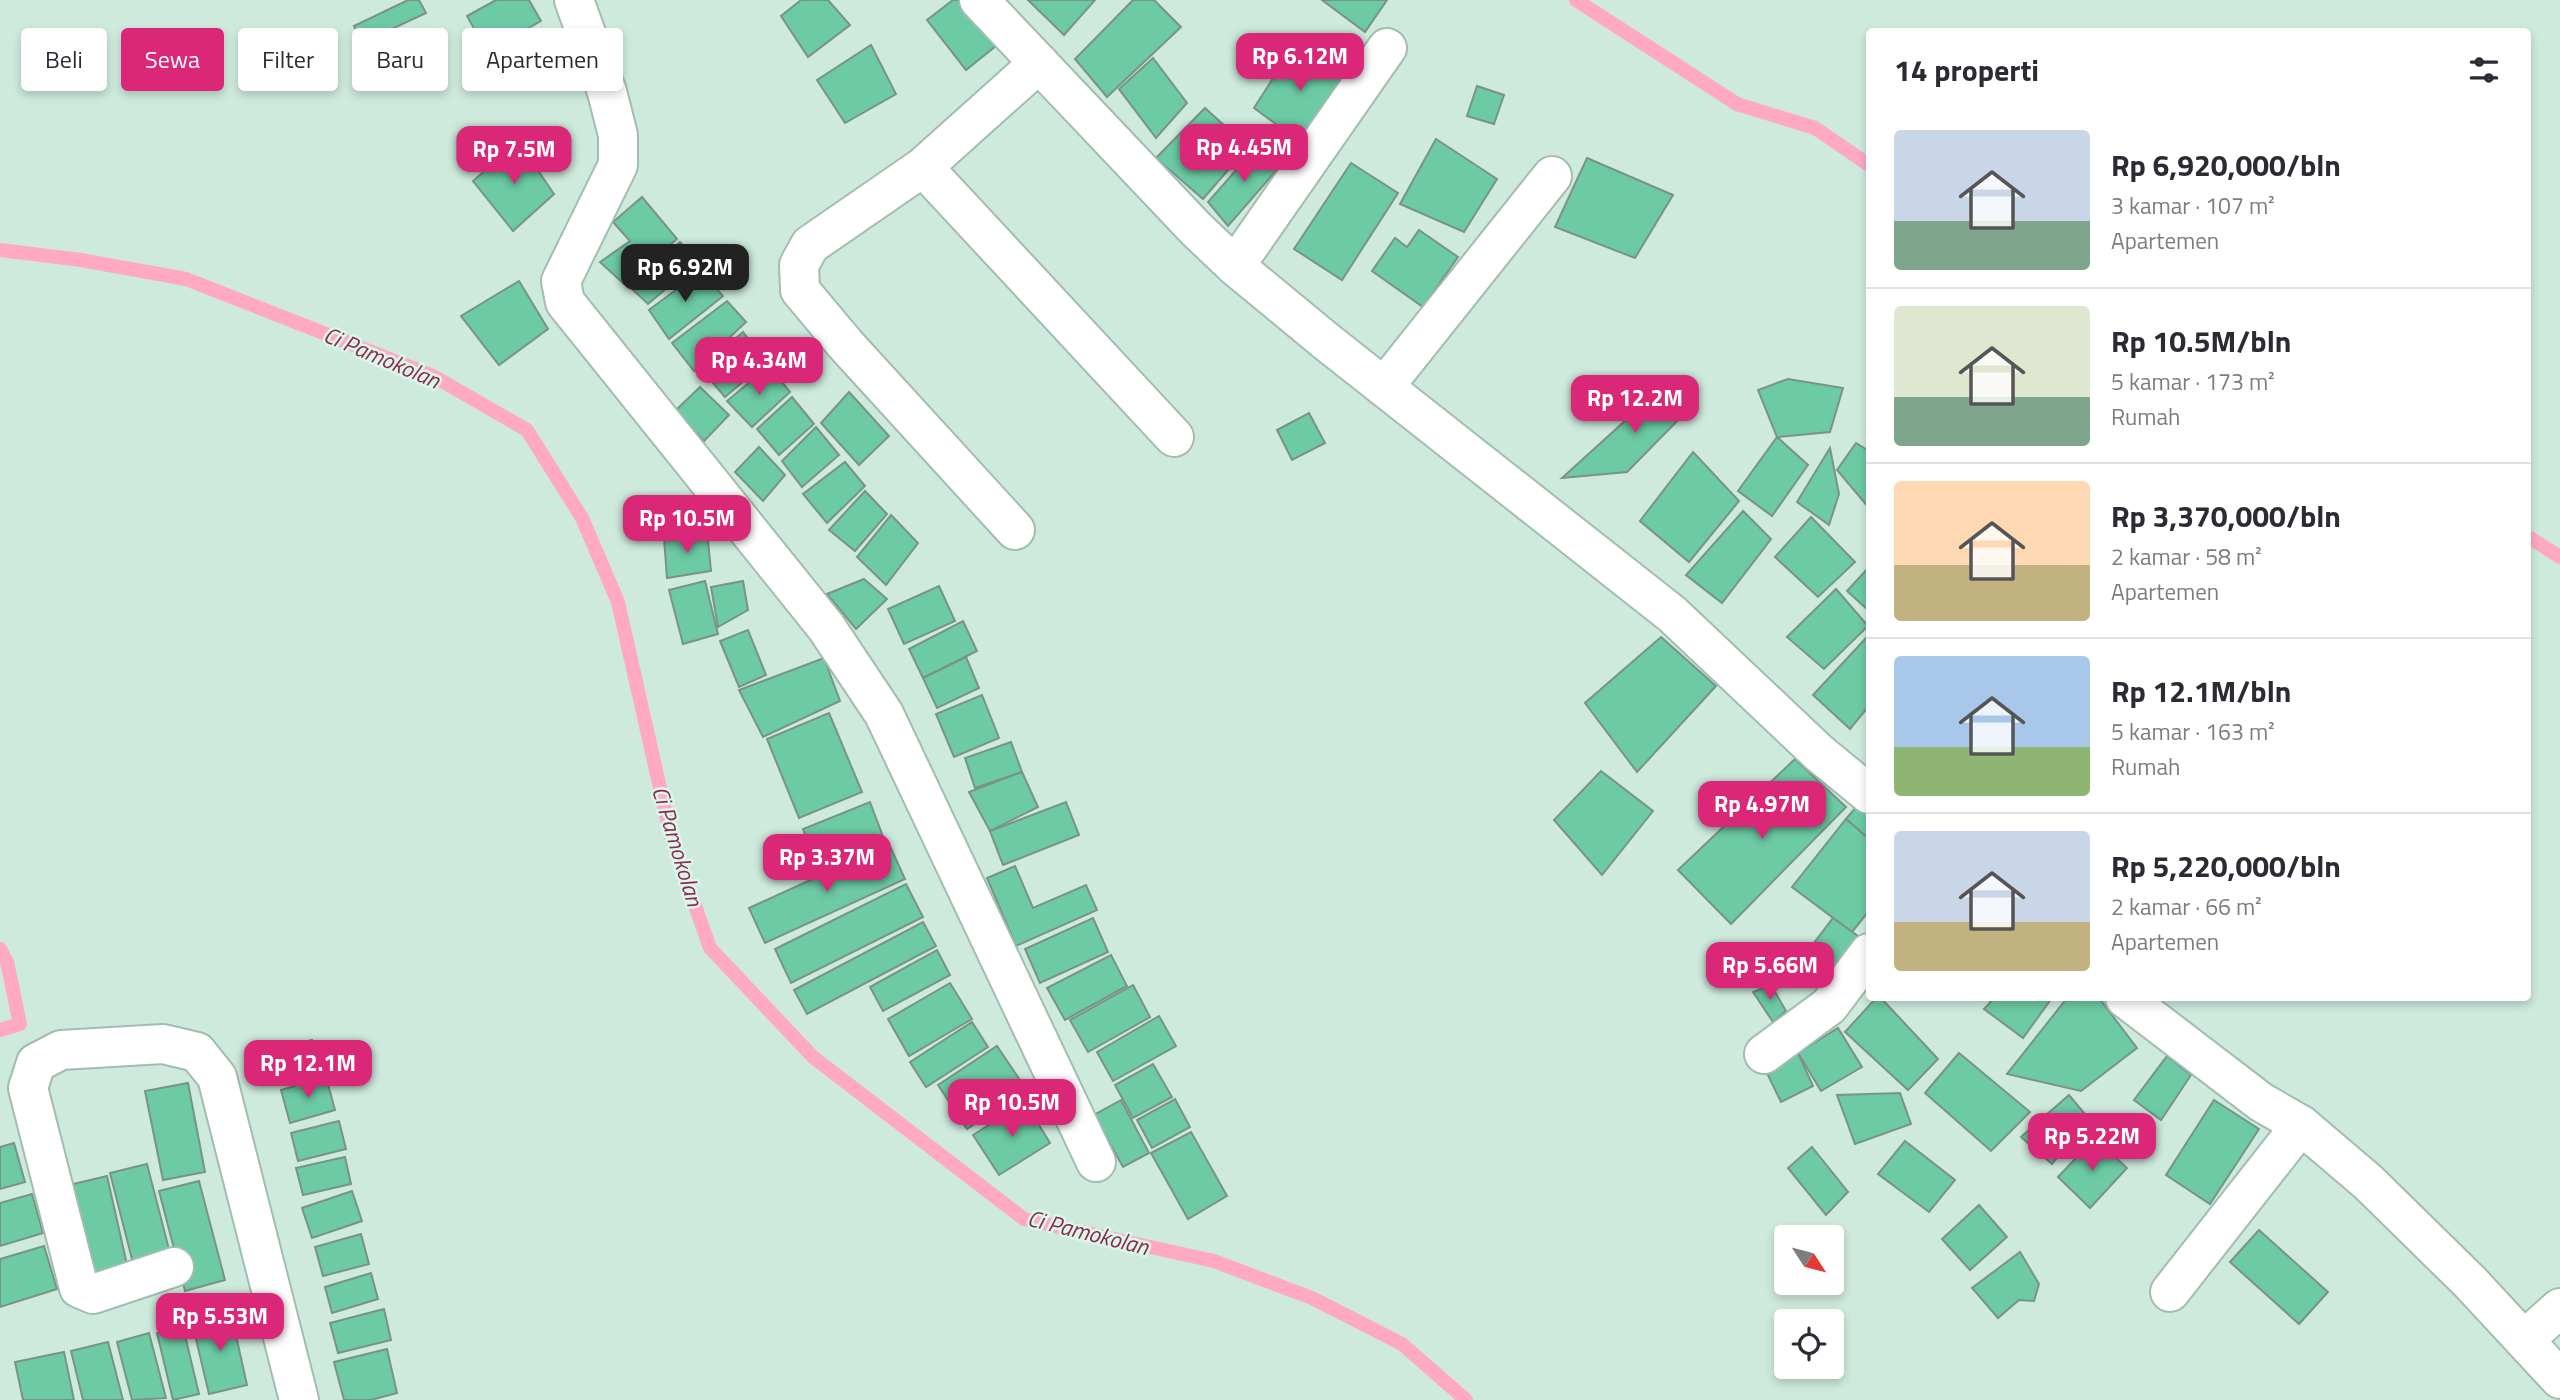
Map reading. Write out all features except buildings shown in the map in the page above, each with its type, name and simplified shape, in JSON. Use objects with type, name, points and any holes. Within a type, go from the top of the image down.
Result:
[{"type":"street","points":[[574,0],[607,92],[618,135],[618,165],[561,281],[565,302],[826,627],[884,714],[1096,1162]]},
{"type":"street","points":[[979,0],[1196,229],[1235,266],[1672,614],[1819,753],[1866,792]]},
{"type":"street","points":[[1235,266],[1387,48]]},
{"type":"street","points":[[1014,530],[846,345],[800,290],[799,265],[810,245],[923,167],[1039,63]]},
{"type":"street","points":[[923,167],[1174,437]]},
{"type":"street","points":[[1384,387],[1552,176]]},
{"type":"street","points":[[1764,1054],[1829,1006],[1866,957]]},
{"type":"street","points":[[2129,1001],[2261,1102],[2301,1125],[2368,1182],[2470,1282],[2560,1378]]},
{"type":"street","points":[[174,1267],[93,1294],[79,1289],[28,1088],[36,1062],[61,1050],[163,1044],[197,1052],[217,1077],[299,1400]]},
{"type":"street","points":[[2170,1292],[2301,1125]]},
{"type":"street","points":[[2524,1340],[2560,1308]]},
{"type":"waterway","points":[[1576,0],[1737,104],[1815,128],[1866,163]]},
{"type":"waterway","name":"Ci Pamokolan","points":[[0,250],[81,260],[186,279],[433,376],[527,430],[582,518],[618,602],[671,837],[710,948],[813,1057],[1024,1219],[1214,1261],[1312,1298],[1402,1344],[1466,1400]]},
{"type":"waterway","points":[[2531,539],[2560,557]]},
{"type":"waterway","points":[[0,949],[7,962],[20,1024],[0,1030]]}]
